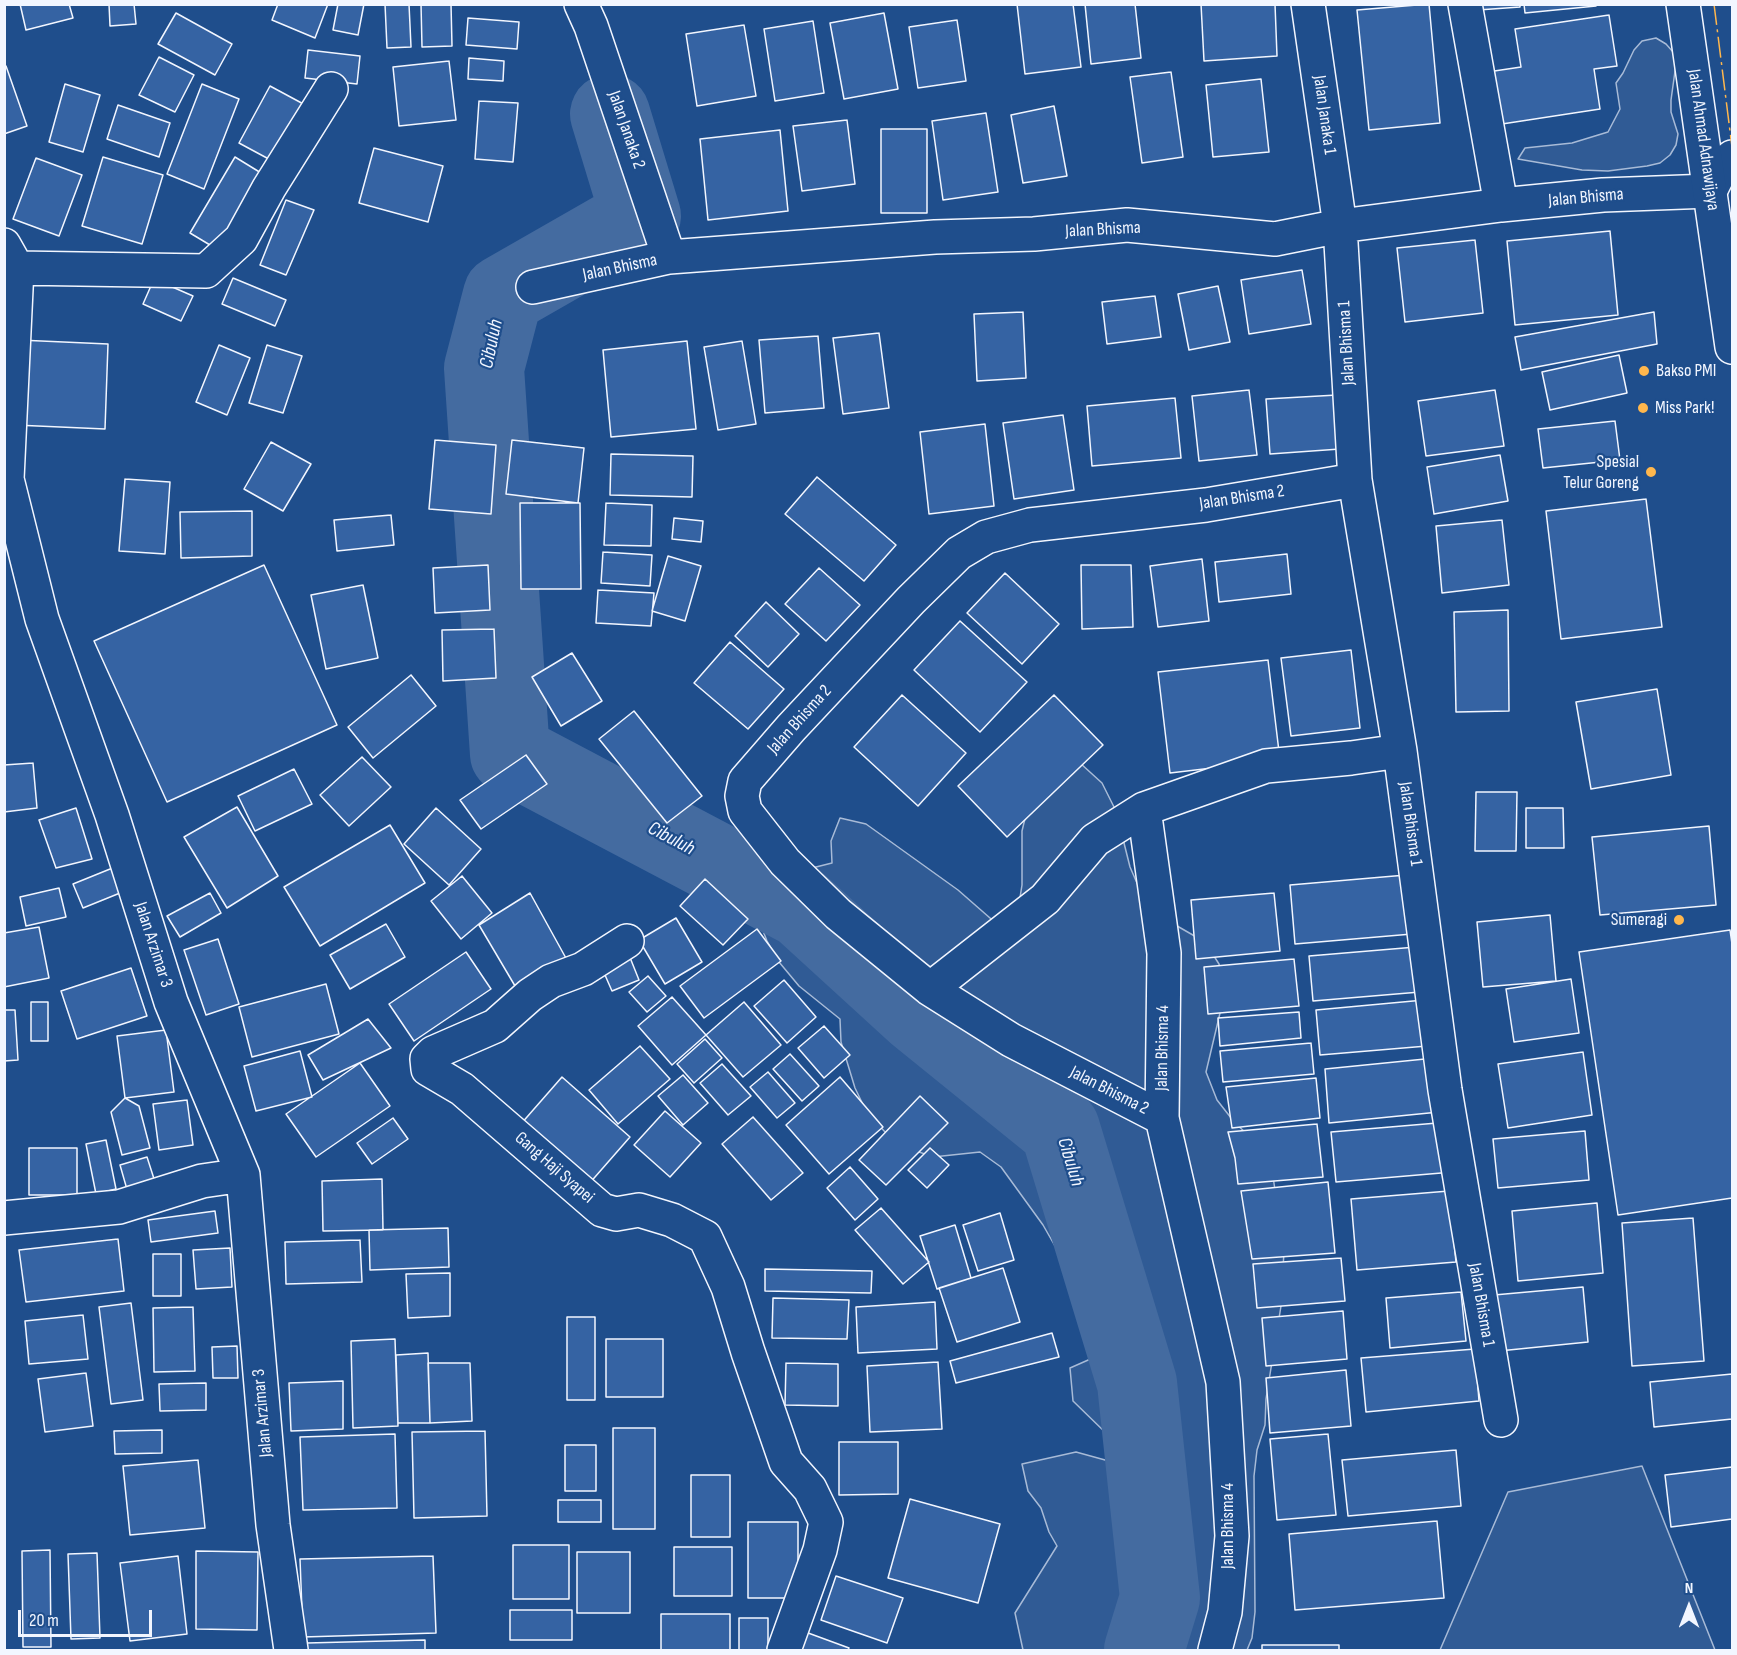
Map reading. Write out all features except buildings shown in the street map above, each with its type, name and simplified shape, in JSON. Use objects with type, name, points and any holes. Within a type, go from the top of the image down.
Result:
[{"type":"street","name":"Jalan Janaka 2","points":[[580,4],[591,26],[669,257]]},
{"type":"street","name":"Jalan Janaka 1","points":[[1308,4],[1340,226]]},
{"type":"street","points":[[1465,4],[1501,206]]},
{"type":"street","name":"Jalan Ahmad Adnawijaya","points":[[1683,4],[1732,347]]},
{"type":"street","points":[[11,257],[206,271],[241,239],[269,188],[331,89]]},
{"type":"street","points":[[1732,157],[1721,168],[1710,191],[1722,210],[1732,217]]},
{"type":"street","name":"Jalan Bhisma","points":[[532,288],[669,257],[934,237],[1034,234],[1127,225],[1275,239],[1340,226],[1501,206],[1603,195],[1710,191]]},
{"type":"street","name":"Jalan Bhisma 1","points":[[1340,226],[1355,480],[1400,751],[1445,1090],[1501,1420]]},
{"type":"street","name":"Jalan Arzimar 3","points":[[11,257],[7,479],[39,607],[112,815],[171,1002],[243,1175],[273,1525],[291,1650]]},
{"type":"street","name":"Jalan Bhisma 2","points":[[1162,1118],[1011,1040],[930,989],[838,914],[785,862],[745,811],[742,796],[745,781],[791,728],[911,600],[959,553],[986,537],[1030,525],[1206,505],[1355,480]]},
{"type":"street","points":[[930,989],[1045,899],[1095,840],[1144,809],[1266,766],[1400,751]]},
{"type":"street","name":"Jalan Bhisma 4","points":[[1144,809],[1164,953],[1162,1118],[1223,1382],[1232,1536],[1225,1612],[1215,1650]]},
{"type":"street","name":"Gang Haji Syapei","points":[[627,941],[583,969],[551,981],[530,995],[495,1026],[433,1053],[427,1059],[428,1069],[462,1089],[602,1210],[616,1214],[639,1210],[672,1220],[705,1237],[728,1287],[786,1462],[810,1489],[826,1522],[820,1550],[784,1650]]},
{"type":"street","points":[[4,1218],[119,1207],[202,1181],[243,1175]]},
{"type":"shaded area","points":[[1656,38],[1674,53],[1676,64],[1671,112],[1678,134],[1676,145],[1670,155],[1660,163],[1608,171],[1582,170],[1518,159],[1525,148],[1572,143],[1608,132],[1620,109],[1616,83],[1634,50],[1642,41]]},
{"type":"shaded area","points":[[1080,763],[1102,783],[1116,811],[1130,867],[1140,890],[1158,915],[1205,942],[1219,964],[1225,992],[1206,1072],[1217,1100],[1235,1123],[1256,1142],[1271,1163],[1284,1251],[1281,1306],[1266,1399],[1265,1425],[1257,1450],[1254,1476],[1255,1612],[1252,1638],[1247,1650],[1023,1650],[1015,1613],[1057,1546],[1049,1532],[1041,1508],[1028,1491],[1022,1464],[1076,1452],[1145,1471],[1073,1401],[1070,1368],[1095,1357],[1095,1333],[1090,1310],[1076,1289],[1067,1267],[1043,1225],[1001,1167],[980,1152],[933,1157],[908,1148],[887,1134],[867,1113],[855,1088],[841,1042],[840,1019],[799,986],[779,962],[757,916],[757,893],[763,867],[786,860],[808,869],[832,863],[831,841],[840,818],[866,824],[958,890],[998,925],[1018,910],[1022,885],[1022,831],[1029,802]]},
{"type":"shaded area","points":[[1642,1466],[1715,1650],[1440,1650],[1508,1492]]},
{"type":"waterway","name":"Cibuluh","points":[[610,114],[641,216],[503,295],[484,368],[510,754],[802,908],[918,1014],[1060,1129],[1137,1383],[1160,1598],[1144,1650]]},
{"type":"power","points":[[1714,4],[1732,147]]},
{"type":"place","name":"Bakso PMI","points":[[1644,371]]},
{"type":"place","name":"Miss Park!","points":[[1643,408]]},
{"type":"place","name":"Spesial Telur Goreng","points":[[1651,472]]},
{"type":"place","name":"Sumeragi","points":[[1679,920]]}]
